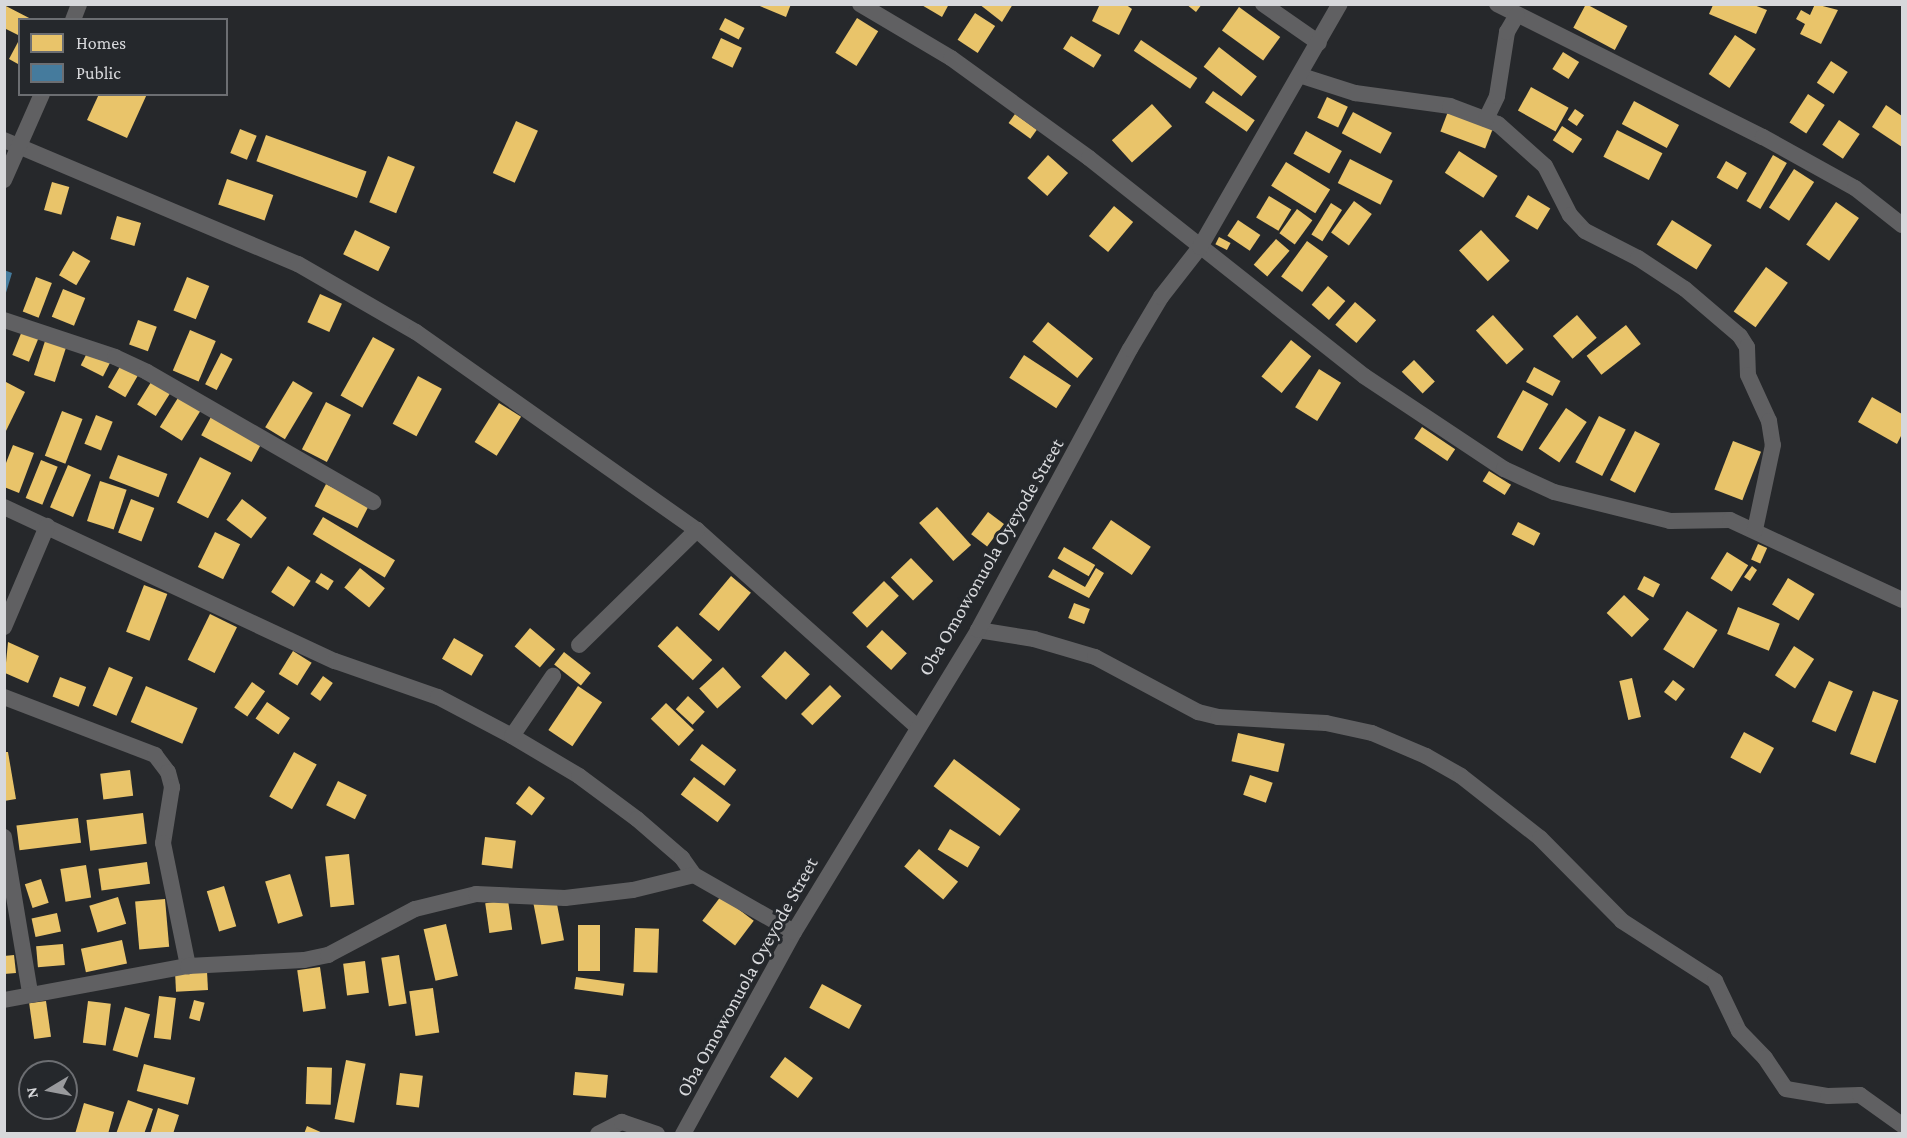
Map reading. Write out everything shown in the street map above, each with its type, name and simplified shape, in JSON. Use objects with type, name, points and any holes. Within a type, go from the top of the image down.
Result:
[{"type":"street","points":[[1263,4],[1318,44]]},
{"type":"street","name":"Oba Omowonuola Oyeyode Street","points":[[683,1134],[794,932],[978,630],[1130,349],[1161,297],[1200,247],[1302,76],[1340,4]]},
{"type":"street","points":[[1497,4],[1804,159],[1855,188],[1902,225]]},
{"type":"street","points":[[863,5],[951,58],[1089,158],[1364,376],[1504,469],[1554,492],[1670,521],[1730,520],[1902,599]]},
{"type":"street","points":[[1486,119],[1497,96],[1507,32],[1517,15]]},
{"type":"street","points":[[1302,76],[1355,93],[1450,106],[1486,119],[1507,130],[1545,166],[1570,215],[1585,231],[1638,258],[1685,289],[1740,336],[1747,347],[1748,375],[1769,421],[1773,445],[1755,530]]},
{"type":"street","points":[[4,180],[12,143],[41,96]]},
{"type":"street","points":[[12,143],[298,264],[353,293],[698,530],[917,727]]},
{"type":"street","points":[[4,320],[115,357],[147,372],[373,502]]},
{"type":"street","points":[[4,507],[335,661],[438,697],[512,736],[579,776],[637,819],[682,858],[694,875],[794,932]]},
{"type":"street","points":[[4,627],[46,526]]},
{"type":"street","points":[[579,645],[698,530]]},
{"type":"street","points":[[978,630],[1034,639],[1095,657],[1198,712],[1218,717],[1326,723],[1372,733],[1426,756],[1461,776],[1540,838],[1622,921],[1715,981],[1739,1031],[1766,1058],[1786,1089],[1828,1096],[1860,1095],[1902,1125]]},
{"type":"street","points":[[512,736],[553,676]]},
{"type":"street","points":[[4,697],[155,755],[168,772],[172,787],[164,843],[188,966]]},
{"type":"street","points":[[4,837],[30,993]]},
{"type":"street","points":[[4,1000],[30,993],[188,966],[328,955],[415,909],[465,896],[565,898],[633,890],[694,875]]},
{"type":"street","points":[[598,1134],[622,1122],[657,1134]]},
{"type":"building: Homes","points":[[755,4],[791,4],[786,17]]},
{"type":"building: Homes","points":[[920,4],[949,4],[942,17]]},
{"type":"building: Homes","points":[[979,4],[1013,4],[1002,22]]},
{"type":"building: Homes","points":[[1100,4],[1125,4],[1132,9],[1119,35],[1092,21]]},
{"type":"building: Homes","points":[[1186,4],[1202,4],[1196,12]]},
{"type":"building: Homes","points":[[1586,4],[1627,26],[1615,50],[1573,28]]},
{"type":"building: Homes","points":[[1815,4],[1838,10],[1821,44],[1800,34],[1805,24],[1796,19],[1801,10],[1810,15]]},
{"type":"building: Homes","points":[[4,5],[29,18],[18,18],[18,35],[4,28]]},
{"type":"building: Homes","points":[[1713,5],[1754,5],[1767,10],[1756,34],[1709,14]]},
{"type":"building: Homes","points":[[1239,7],[1280,37],[1263,60],[1222,30]]},
{"type":"building: Homes","points":[[975,13],[995,26],[978,53],[958,40]]},
{"type":"building: Homes","points":[[725,18],[745,28],[739,40],[719,30]]},
{"type":"building: Homes","points":[[857,18],[878,31],[856,66],[835,53]]},
{"type":"building: Homes","points":[[1735,35],[1756,49],[1729,88],[1709,74]]},
{"type":"building: Homes","points":[[1071,36],[1102,55],[1094,68],[1063,49]]},
{"type":"building: Homes","points":[[721,38],[742,48],[733,68],[712,58]]},
{"type":"building: Homes","points":[[1141,40],[1197,78],[1190,89],[1134,51]]},
{"type":"building: Homes","points":[[18,42],[18,64],[9,59]]},
{"type":"building: Homes","points":[[1219,47],[1257,77],[1241,96],[1204,67]]},
{"type":"building: Homes","points":[[1563,52],[1579,62],[1569,79],[1552,69]]},
{"type":"building: Homes","points":[[1831,61],[1848,72],[1834,94],[1817,83]]},
{"type":"building: Homes","points":[[1531,87],[1569,108],[1556,131],[1518,111]]},
{"type":"building: Homes","points":[[1213,91],[1255,120],[1247,132],[1205,102]]},
{"type":"building: Homes","points":[[1808,94],[1825,105],[1806,133],[1789,123]]},
{"type":"building: Homes","points":[[98,96],[146,96],[127,138],[87,120]]},
{"type":"building: Homes","points":[[1327,97],[1348,107],[1338,128],[1317,118]]},
{"type":"building: Homes","points":[[1634,101],[1679,125],[1667,148],[1622,124]]},
{"type":"building: Homes","points":[[1152,104],[1172,126],[1132,162],[1112,140]]},
{"type":"building: Homes","points":[[1886,105],[1902,116],[1902,147],[1872,127]]},
{"type":"building: Homes","points":[[1449,109],[1494,126],[1485,149],[1440,131]]},
{"type":"building: Homes","points":[[1575,109],[1584,115],[1577,126],[1568,120]]},
{"type":"building: Homes","points":[[1353,112],[1392,133],[1381,154],[1342,133]]},
{"type":"building: Homes","points":[[1015,114],[1037,130],[1030,139],[1009,123]]},
{"type":"building: Homes","points":[[1839,120],[1860,134],[1843,159],[1822,145]]},
{"type":"building: Homes","points":[[516,121],[538,131],[515,183],[493,173]]},
{"type":"building: Homes","points":[[1562,126],[1582,139],[1573,153],[1553,140]]},
{"type":"building: Homes","points":[[240,129],[257,136],[247,160],[230,153]]},
{"type":"building: Homes","points":[[1617,130],[1662,153],[1649,180],[1603,157]]},
{"type":"building: Homes","points":[[1306,131],[1342,151],[1329,174],[1293,154]]},
{"type":"building: Homes","points":[[266,135],[367,172],[357,198],[256,161]]},
{"type":"building: Homes","points":[[1459,151],[1498,176],[1483,198],[1445,173]]},
{"type":"building: Homes","points":[[1048,155],[1068,173],[1047,196],[1027,178]]},
{"type":"building: Homes","points":[[1773,155],[1787,163],[1760,209],[1746,201]]},
{"type":"building: Homes","points":[[388,156],[415,167],[396,213],[369,202]]},
{"type":"building: Homes","points":[[1350,159],[1393,181],[1381,205],[1338,183]]},
{"type":"building: Homes","points":[[1726,161],[1747,173],[1737,189],[1716,177]]},
{"type":"building: Homes","points":[[1286,162],[1330,190],[1315,213],[1271,186]]},
{"type":"building: Homes","points":[[1794,169],[1814,182],[1789,221],[1769,208]]},
{"type":"building: Homes","points":[[227,179],[273,195],[265,220],[218,205]]},
{"type":"building: Homes","points":[[52,182],[69,187],[61,215],[44,210]]},
{"type":"building: Homes","points":[[1528,195],[1550,208],[1537,230],[1515,216]]},
{"type":"building: Homes","points":[[1269,196],[1291,209],[1278,231],[1256,217]]},
{"type":"building: Homes","points":[[1354,201],[1372,214],[1349,245],[1331,233]]},
{"type":"building: Homes","points":[[1836,202],[1859,218],[1829,261],[1806,245]]},
{"type":"building: Homes","points":[[1331,203],[1342,210],[1322,241],[1311,234]]},
{"type":"building: Homes","points":[[1114,206],[1133,222],[1108,252],[1089,236]]},
{"type":"building: Homes","points":[[1297,209],[1312,220],[1295,244],[1279,233]]},
{"type":"building: Homes","points":[[117,216],[141,223],[134,246],[110,239]]},
{"type":"building: Homes","points":[[1238,220],[1260,235],[1250,251],[1227,236]]},
{"type":"building: Homes","points":[[1672,220],[1712,245],[1696,269],[1657,245]]},
{"type":"building: Homes","points":[[355,230],[390,247],[378,271],[343,254]]},
{"type":"building: Homes","points":[[1481,230],[1510,261],[1488,281],[1459,250]]},
{"type":"building: Homes","points":[[1219,237],[1231,243],[1227,250],[1215,244]]},
{"type":"building: Homes","points":[[1276,239],[1290,251],[1267,276],[1254,265]]},
{"type":"building: Homes","points":[[1307,241],[1328,256],[1302,292],[1281,277]]},
{"type":"building: Homes","points":[[73,251],[90,261],[76,285],[59,275]]},
{"type":"building: Homes","points":[[1766,267],[1788,283],[1756,327],[1734,311]]},
{"type":"building: Homes","points":[[36,277],[52,283],[39,318],[23,312]]},
{"type":"building: Homes","points":[[187,277],[209,286],[196,319],[174,310]]},
{"type":"building: Homes","points":[[1328,286],[1345,301],[1329,320],[1312,305]]},
{"type":"building: Homes","points":[[63,289],[85,298],[74,326],[52,317]]},
{"type":"building: Homes","points":[[320,294],[342,304],[329,332],[307,322]]},
{"type":"building: Homes","points":[[1355,302],[1376,320],[1356,343],[1335,325]]},
{"type":"building: Homes","points":[[1493,315],[1524,349],[1507,365],[1476,330]]},
{"type":"building: Homes","points":[[1577,315],[1597,338],[1573,359],[1553,336]]},
{"type":"building: Homes","points":[[138,320],[157,327],[148,351],[129,344]]},
{"type":"building: Homes","points":[[1048,322],[1093,359],[1077,378],[1032,341]]},
{"type":"building: Homes","points":[[1626,325],[1641,344],[1601,375],[1587,356]]},
{"type":"building: Homes","points":[[190,330],[216,341],[199,381],[173,371]]},
{"type":"building: Homes","points":[[22,331],[39,338],[29,362],[12,355]]},
{"type":"building: Homes","points":[[373,337],[395,349],[362,408],[341,396]]},
{"type":"building: Homes","points":[[46,338],[67,345],[55,382],[34,375]]},
{"type":"building: Homes","points":[[1291,340],[1311,356],[1282,393],[1261,377]]},
{"type":"building: Homes","points":[[88,351],[110,362],[103,377],[81,365]]},
{"type":"building: Homes","points":[[221,353],[233,359],[217,390],[205,384]]},
{"type":"building: Homes","points":[[1024,355],[1071,385],[1056,408],[1009,378]]},
{"type":"building: Homes","points":[[1414,360],[1435,382],[1423,393],[1402,372]]},
{"type":"building: Homes","points":[[122,363],[139,373],[125,397],[108,387]]},
{"type":"building: Homes","points":[[1534,367],[1560,381],[1553,396],[1526,382]]},
{"type":"building: Homes","points":[[1319,369],[1341,383],[1317,421],[1295,407]]},
{"type":"building: Homes","points":[[418,376],[442,389],[416,436],[393,424]]},
{"type":"building: Homes","points":[[153,379],[172,391],[156,416],[137,404]]},
{"type":"building: Homes","points":[[293,381],[313,393],[285,439],[265,427]]},
{"type":"building: Homes","points":[[6,382],[25,392],[4,435],[4,385]]},
{"type":"building: Homes","points":[[1523,390],[1548,404],[1522,451],[1497,437]]},
{"type":"building: Homes","points":[[181,393],[203,407],[182,441],[160,427]]},
{"type":"building: Homes","points":[[1872,397],[1902,414],[1902,434],[1897,444],[1858,422]]},
{"type":"building: Homes","points":[[326,402],[351,415],[327,462],[302,449]]},
{"type":"building: Homes","points":[[499,403],[521,417],[497,456],[475,442]]},
{"type":"building: Homes","points":[[1566,408],[1587,422],[1559,463],[1539,449]]},
{"type":"building: Homes","points":[[62,411],[83,419],[65,464],[45,456]]},
{"type":"building: Homes","points":[[96,415],[113,422],[101,450],[84,444]]},
{"type":"building: Homes","points":[[212,415],[262,442],[252,462],[201,435]]},
{"type":"building: Homes","points":[[1599,416],[1626,430],[1602,476],[1575,462]]},
{"type":"building: Homes","points":[[1422,427],[1455,449],[1447,461],[1414,439]]},
{"type":"building: Homes","points":[[1635,431],[1660,444],[1635,493],[1610,480]]},
{"type":"building: Homes","points":[[1733,441],[1761,452],[1742,500],[1714,490]]},
{"type":"building: Homes","points":[[13,445],[34,453],[19,493],[4,487],[4,468]]},
{"type":"building: Homes","points":[[118,455],[167,474],[159,497],[109,478]]},
{"type":"building: Homes","points":[[200,457],[231,473],[208,518],[177,502]]},
{"type":"building: Homes","points":[[41,460],[58,467],[42,505],[26,498]]},
{"type":"building: Homes","points":[[68,465],[91,475],[73,517],[50,507]]},
{"type":"building: Homes","points":[[1489,471],[1511,485],[1505,495],[1483,481]]},
{"type":"building: Homes","points":[[100,481],[127,490],[114,530],[87,521]]},
{"type":"building: Homes","points":[[326,484],[369,506],[357,528],[315,506]]},
{"type":"building: Homes","points":[[131,499],[154,508],[141,542],[118,533]]},
{"type":"building: Homes","points":[[242,499],[267,518],[251,538],[226,520]]},
{"type":"building: Homes","points":[[937,507],[971,545],[953,561],[919,523]]},
{"type":"building: Homes","points":[[988,512],[1004,524],[987,546],[971,534]]},
{"type":"building: Homes","points":[[323,517],[395,560],[385,577],[313,534]]},
{"type":"building: Homes","points":[[1111,520],[1151,547],[1132,575],[1092,548]]},
{"type":"building: Homes","points":[[1518,522],[1540,533],[1534,546],[1512,534]]},
{"type":"building: Homes","points":[[215,532],[240,544],[223,579],[198,567]]},
{"type":"building: Homes","points":[[1758,544],[1767,548],[1760,564],[1751,560]]},
{"type":"building: Homes","points":[[1064,547],[1095,565],[1089,576],[1058,558]]},
{"type":"building: Homes","points":[[1727,552],[1748,565],[1732,592],[1711,578]]},
{"type":"building: Homes","points":[[911,558],[933,581],[913,600],[891,577]]},
{"type":"building: Homes","points":[[288,566],[311,581],[294,607],[271,592]]},
{"type":"building: Homes","points":[[1752,566],[1757,570],[1750,581],[1744,577]]},
{"type":"building: Homes","points":[[360,568],[385,588],[369,608],[344,587]]},
{"type":"building: Homes","points":[[1096,568],[1104,573],[1089,598],[1048,577],[1053,569],[1085,587]]},
{"type":"building: Homes","points":[[321,573],[334,581],[328,590],[315,582]]},
{"type":"building: Homes","points":[[731,576],[751,593],[719,631],[699,614]]},
{"type":"building: Homes","points":[[1644,576],[1660,584],[1653,598],[1637,589]]},
{"type":"building: Homes","points":[[1788,578],[1815,594],[1799,621],[1772,605]]},
{"type":"building: Homes","points":[[884,581],[899,596],[867,628],[852,613]]},
{"type":"building: Homes","points":[[144,585],[167,594],[149,641],[126,632]]},
{"type":"building: Homes","points":[[1624,595],[1649,619],[1632,637],[1607,613]]},
{"type":"building: Homes","points":[[1074,603],[1090,609],[1084,624],[1068,618]]},
{"type":"building: Homes","points":[[1738,607],[1780,624],[1769,651],[1727,634]]},
{"type":"building: Homes","points":[[1687,611],[1718,630],[1694,668],[1663,649]]},
{"type":"building: Homes","points":[[210,614],[237,627],[215,673],[188,660]]},
{"type":"building: Homes","points":[[677,626],[712,660],[693,680],[658,646]]},
{"type":"building: Homes","points":[[530,628],[555,649],[540,668],[515,646]]},
{"type":"building: Homes","points":[[882,630],[907,653],[891,670],[866,647]]},
{"type":"building: Homes","points":[[454,638],[483,655],[471,676],[442,659]]},
{"type":"building: Homes","points":[[8,642],[39,656],[28,683],[5,673]]},
{"type":"building: Homes","points":[[1794,646],[1814,659],[1795,688],[1775,675]]},
{"type":"building: Homes","points":[[293,651],[312,663],[297,686],[279,674]]},
{"type":"building: Homes","points":[[785,651],[810,674],[786,700],[761,677]]},
{"type":"building: Homes","points":[[564,652],[591,673],[581,686],[554,665]]},
{"type":"building: Homes","points":[[109,667],[133,677],[117,716],[93,706]]},
{"type":"building: Homes","points":[[723,667],[741,687],[717,708],[699,688]]},
{"type":"building: Homes","points":[[323,676],[333,683],[320,701],[310,694]]},
{"type":"building: Homes","points":[[60,677],[86,687],[79,707],[52,697]]},
{"type":"building: Homes","points":[[1632,678],[1641,717],[1628,720],[1619,681]]},
{"type":"building: Homes","points":[[1673,680],[1685,689],[1676,701],[1664,692]]},
{"type":"building: Homes","points":[[1829,681],[1853,691],[1836,732],[1812,722]]},
{"type":"building: Homes","points":[[252,682],[265,691],[247,717],[234,707]]},
{"type":"building: Homes","points":[[830,685],[841,696],[812,725],[801,714]]},
{"type":"building: Homes","points":[[146,686],[198,708],[182,744],[131,722]]},
{"type":"building: Homes","points":[[578,686],[602,702],[572,746],[548,730]]},
{"type":"building: Homes","points":[[1873,691],[1898,700],[1875,763],[1850,754]]},
{"type":"building: Homes","points":[[688,696],[705,712],[693,725],[676,709]]},
{"type":"building: Homes","points":[[267,702],[290,718],[278,734],[256,718]]},
{"type":"building: Homes","points":[[666,703],[694,730],[679,746],[651,719]]},
{"type":"building: Homes","points":[[1744,732],[1774,748],[1760,774],[1730,758]]},
{"type":"building: Homes","points":[[1238,733],[1285,744],[1278,772],[1231,761]]},
{"type":"building: Homes","points":[[702,744],[736,770],[724,786],[690,760]]},
{"type":"building: Homes","points":[[4,752],[8,752],[16,799],[4,801]]},
{"type":"building: Homes","points":[[294,752],[317,765],[292,809],[269,797]]},
{"type":"building: Homes","points":[[954,759],[1020,809],[1000,836],[934,786]]},
{"type":"building: Homes","points":[[130,770],[133,796],[103,799],[100,774]]},
{"type":"building: Homes","points":[[1250,775],[1273,783],[1266,803],[1243,795]]},
{"type":"building: Homes","points":[[694,777],[731,805],[717,822],[681,795]]},
{"type":"building: Homes","points":[[338,781],[367,795],[355,819],[326,805]]},
{"type":"building: Homes","points":[[529,786],[545,798],[532,816],[516,804]]},
{"type":"building: Homes","points":[[143,813],[147,844],[90,851],[86,820]]},
{"type":"building: Homes","points":[[78,818],[81,843],[20,850],[16,826]]},
{"type":"building: Homes","points":[[950,829],[980,847],[968,868],[938,850]]},
{"type":"building: Homes","points":[[485,837],[516,841],[512,869],[482,865]]},
{"type":"building: Homes","points":[[919,849],[958,882],[943,899],[904,867]]},
{"type":"building: Homes","points":[[349,854],[354,905],[330,907],[325,857]]},
{"type":"building: Homes","points":[[147,862],[150,884],[102,891],[98,869]]},
{"type":"building: Homes","points":[[86,865],[91,898],[65,902],[60,869]]},
{"type":"building: Homes","points":[[290,874],[303,916],[278,924],[265,882]]},
{"type":"building: Homes","points":[[41,879],[49,903],[33,908],[25,884]]},
{"type":"building: Homes","points":[[224,886],[236,926],[219,931],[207,891]]},
{"type":"building: Homes","points":[[721,896],[754,921],[735,945],[702,921]]},
{"type":"building: Homes","points":[[118,897],[126,924],[97,933],[89,906]]},
{"type":"building: Homes","points":[[165,899],[169,947],[139,949],[135,902]]},
{"type":"building: Homes","points":[[556,899],[564,940],[541,945],[533,903]]},
{"type":"building: Homes","points":[[508,900],[512,930],[489,933],[485,903]]},
{"type":"building: Homes","points":[[57,913],[61,932],[36,937],[32,918]]},
{"type":"building: Homes","points":[[446,924],[458,976],[436,981],[424,929]]},
{"type":"building: Homes","points":[[578,925],[600,925],[600,971],[578,971]]},
{"type":"building: Homes","points":[[635,928],[659,929],[657,973],[633,972]]},
{"type":"building: Homes","points":[[122,940],[127,963],[86,972],[81,949]]},
{"type":"building: Homes","points":[[63,944],[65,965],[38,967],[36,946]]},
{"type":"building: Homes","points":[[14,955],[16,973],[4,974],[4,956]]},
{"type":"building: Homes","points":[[399,955],[407,1003],[389,1006],[381,958]]},
{"type":"building: Homes","points":[[365,961],[369,993],[347,995],[343,964]]},
{"type":"building: Homes","points":[[320,967],[326,1009],[303,1012],[297,970]]},
{"type":"building: Homes","points":[[207,971],[208,990],[176,992],[175,973]]},
{"type":"building: Homes","points":[[576,977],[625,984],[623,996],[574,989]]},
{"type":"building: Homes","points":[[822,984],[862,1005],[849,1029],[809,1008]]},
{"type":"building: Homes","points":[[433,988],[439,1033],[415,1036],[409,991]]},
{"type":"building: Homes","points":[[159,996],[176,998],[171,1040],[154,1038]]},
{"type":"building: Homes","points":[[194,1000],[205,1003],[200,1021],[189,1018]]},
{"type":"building: Homes","points":[[46,1001],[51,1037],[34,1039],[29,1003]]},
{"type":"building: Homes","points":[[88,1001],[111,1004],[106,1045],[83,1043]]},
{"type":"building: Homes","points":[[125,1007],[150,1014],[138,1057],[113,1050]]},
{"type":"building: Homes","points":[[785,1057],[813,1078],[798,1098],[770,1077]]},
{"type":"building: Homes","points":[[346,1060],[366,1064],[354,1123],[335,1119]]},
{"type":"building: Homes","points":[[144,1064],[195,1078],[188,1105],[137,1091]]},
{"type":"building: Homes","points":[[307,1067],[332,1068],[331,1105],[306,1104]]},
{"type":"building: Homes","points":[[575,1072],[608,1075],[606,1098],[573,1095]]},
{"type":"building: Homes","points":[[400,1073],[423,1076],[419,1108],[396,1105]]},
{"type":"building: Homes","points":[[128,1100],[153,1109],[144,1134],[116,1134]]},
{"type":"building: Homes","points":[[84,1103],[114,1112],[108,1134],[75,1134]]},
{"type":"building: Homes","points":[[158,1108],[179,1115],[173,1134],[150,1134]]},
{"type":"building: Homes","points":[[307,1126],[325,1134],[304,1134]]},
{"type":"building: Public","points":[[4,270],[12,273],[5,296],[4,296]]}]
